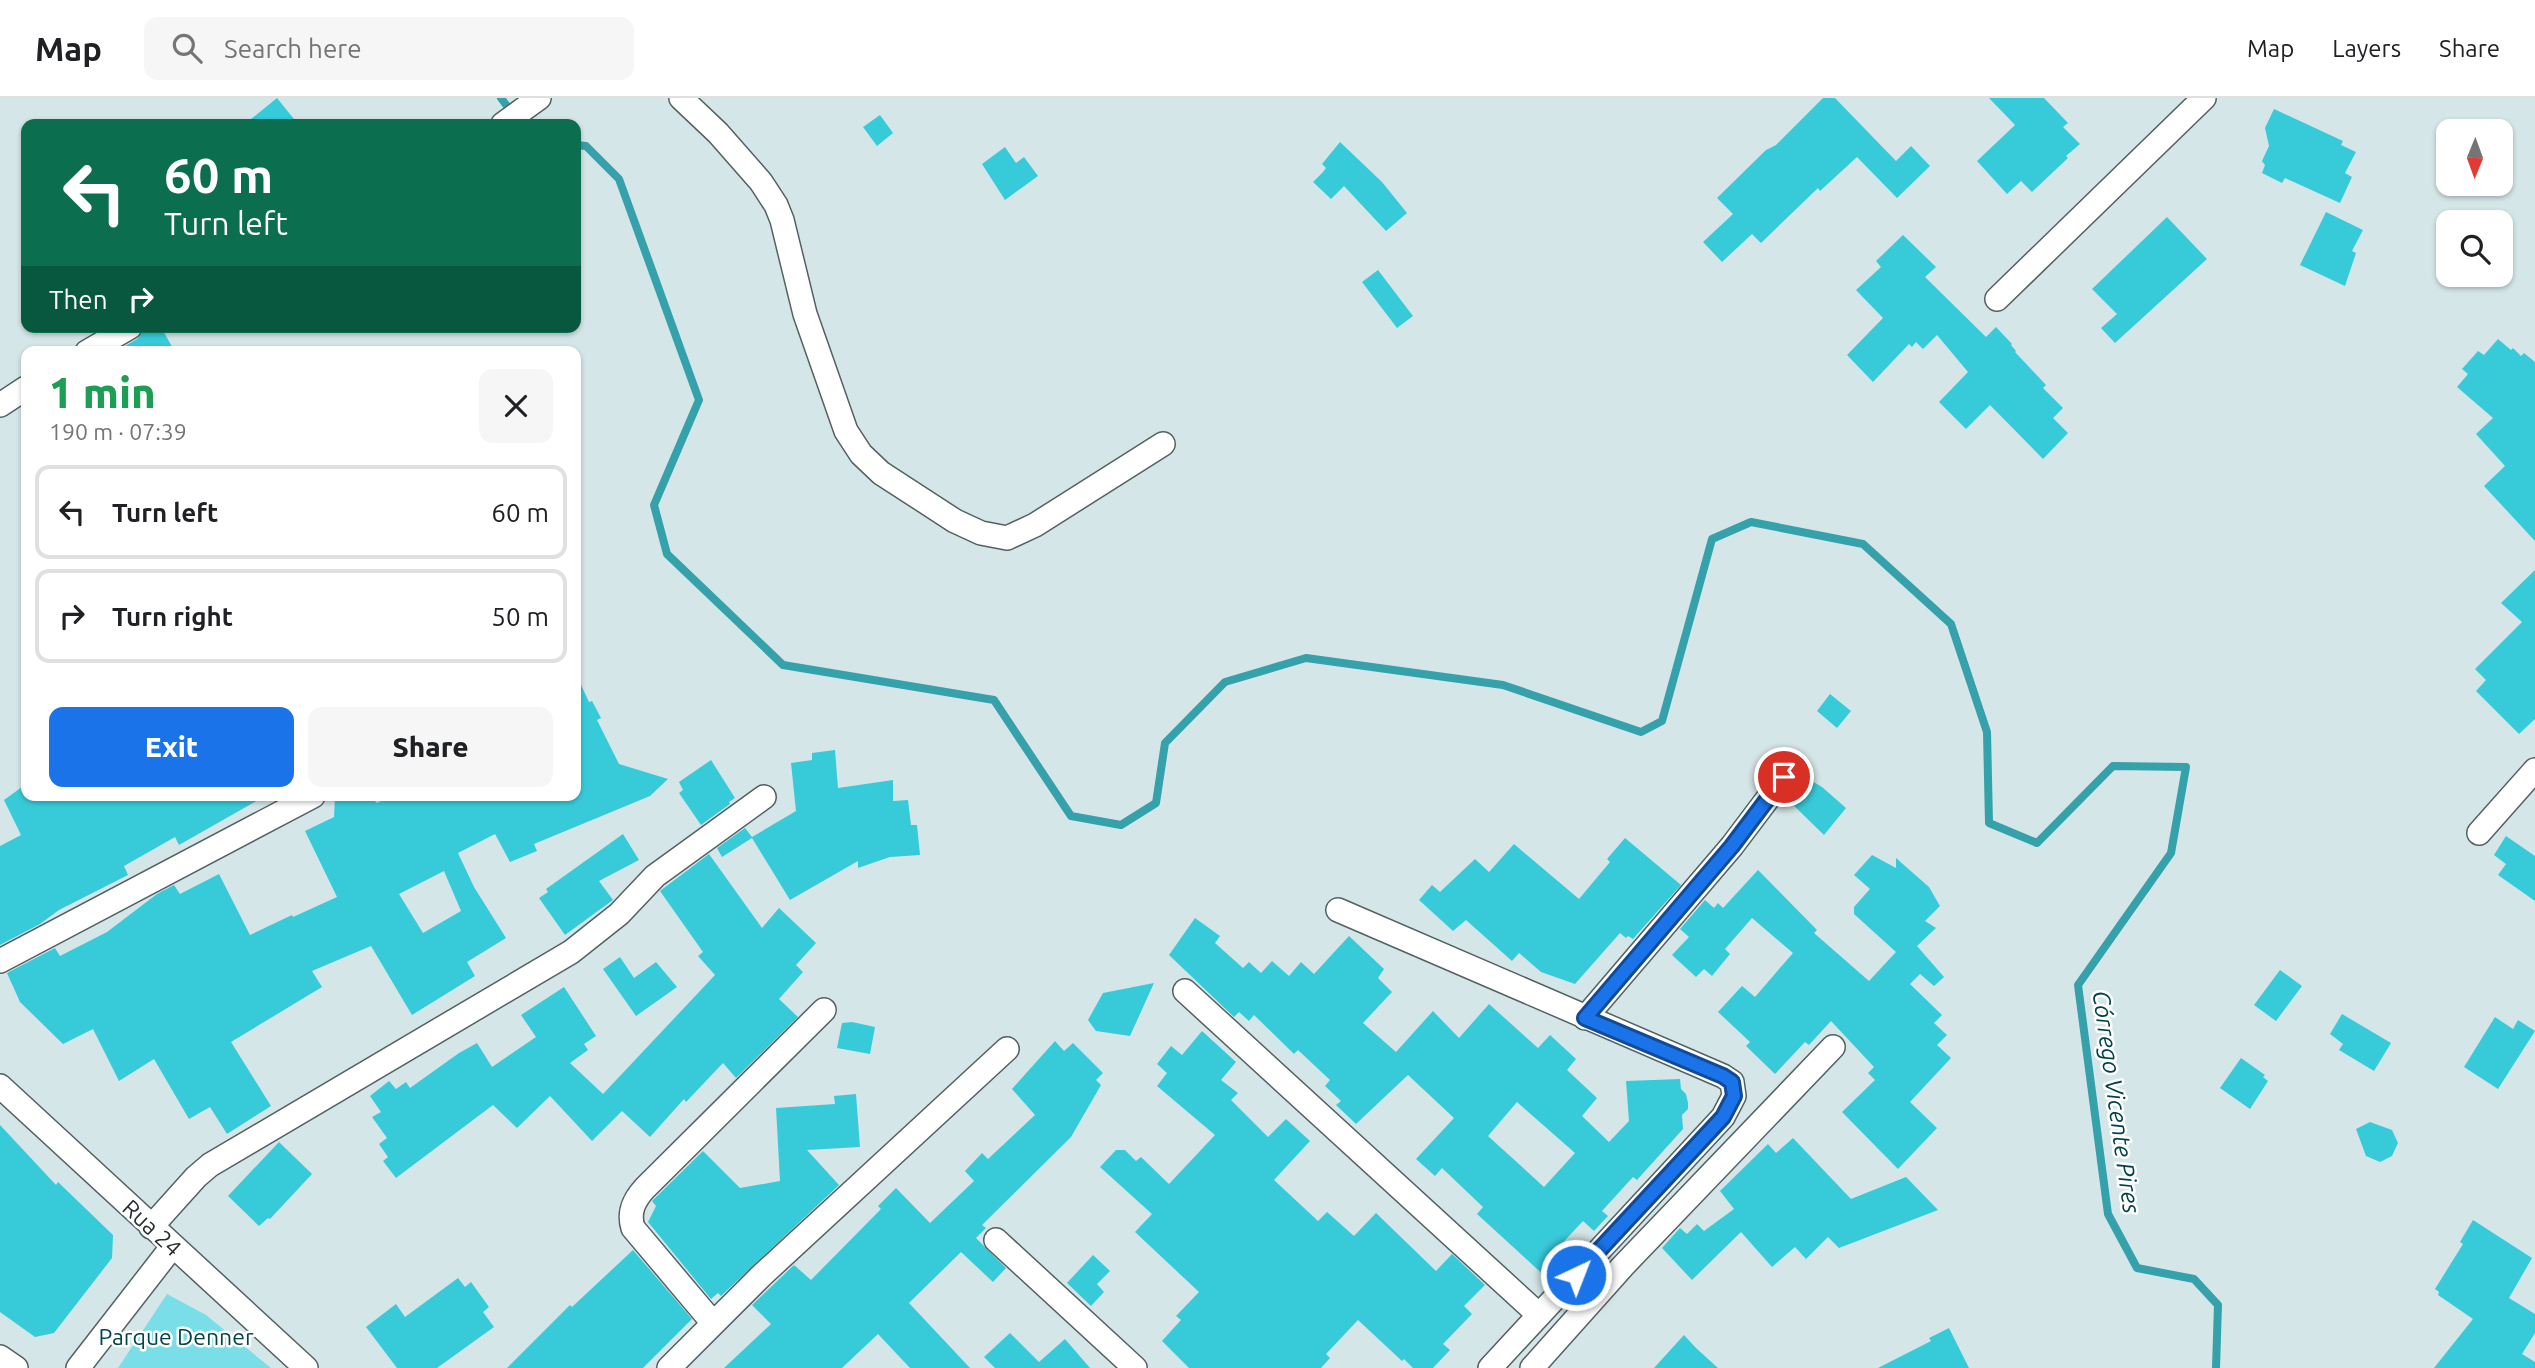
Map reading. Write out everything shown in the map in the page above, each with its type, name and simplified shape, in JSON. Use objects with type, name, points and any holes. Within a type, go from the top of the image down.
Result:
[{"type":"street","points":[[510,119],[539,98]]},
{"type":"street","points":[[681,98],[718,133],[761,182],[776,205],[805,314],[846,431],[861,454],[881,472],[955,521],[981,533],[1007,538],[1035,525],[1163,444]]},
{"type":"street","points":[[1997,299],[2204,98]]},
{"type":"street","points":[[97,346],[120,333]]},
{"type":"street","points":[[0,405],[21,391]]},
{"type":"street","points":[[2479,833],[2535,770]]},
{"type":"street","points":[[1585,1018],[1732,846],[1784,777]]},
{"type":"street","points":[[151,1227],[210,1165],[571,951],[619,914],[655,876],[764,797]]},
{"type":"street","points":[[0,961],[304,801]]},
{"type":"street","points":[[1338,910],[1732,1082],[1734,1096],[1723,1117],[1490,1368]]},
{"type":"street","points":[[1185,991],[1539,1315]]},
{"type":"street","points":[[713,1323],[633,1228],[631,1212],[634,1203],[645,1188],[824,1010]]},
{"type":"street","points":[[1532,1368],[1623,1266],[1833,1047]]},
{"type":"street","points":[[669,1368],[713,1323],[1007,1049]]},
{"type":"street","name":"Rua 24","points":[[0,1086],[306,1368]]},
{"type":"street","points":[[996,1240],[1135,1368]]},
{"type":"street","points":[[78,1368],[172,1247]]},
{"type":"street","points":[[0,1357],[16,1368]]},
{"type":"green space","name":"Parque Denner","points":[[167,1294],[206,1315],[271,1368],[118,1368]]},
{"type":"building","points":[[277,98],[294,119],[251,119]]},
{"type":"building","points":[[1823,98],[1835,98],[1896,161],[1911,146],[1930,166],[1897,198],[1857,157],[1820,191],[1818,188],[1761,243],[1752,234],[1722,262],[1703,242],[1733,214],[1717,198]]},
{"type":"building","points":[[1989,98],[2044,98],[2068,123],[2063,127],[2080,144],[2032,192],[2021,181],[2007,194],[1977,161],[2015,125]]},
{"type":"building","points":[[2274,109],[2343,141],[2341,145],[2356,152],[2345,173],[2352,177],[2340,203],[2285,178],[2282,183],[2262,173],[2265,165],[2262,161],[2269,146],[2265,128]]},
{"type":"building","points":[[880,115],[893,133],[877,146],[863,127]]},
{"type":"building","points":[[1340,142],[1382,182],[1407,213],[1386,231],[1344,186],[1331,199],[1313,182],[1326,168],[1322,164]]},
{"type":"building","points":[[1005,147],[1016,163],[1024,157],[1038,176],[1005,200],[982,164]]},
{"type":"building","points":[[2326,212],[2363,230],[2352,251],[2356,253],[2345,286],[2300,265]]},
{"type":"building","points":[[2167,217],[2207,259],[2115,343],[2101,328],[2117,314],[2092,289]]},
{"type":"building","points":[[1903,235],[1936,267],[1925,277],[1986,337],[1996,327],[2046,385],[2043,388],[2063,408],[2053,418],[2068,433],[2043,459],[1990,405],[1966,429],[1939,402],[1968,372],[1937,335],[1923,349],[1916,342],[1912,347],[1909,344],[1873,382],[1847,355],[1883,318],[1856,290],[1881,267],[1876,261]]},
{"type":"building","points":[[1378,270],[1413,316],[1397,328],[1362,282]]},
{"type":"building","points":[[142,333],[164,333],[172,346],[125,346]]},
{"type":"building","points":[[2498,339],[2511,350],[2513,348],[2521,356],[2524,353],[2535,362],[2535,541],[2484,486],[2505,466],[2476,434],[2493,418],[2457,387],[2468,374],[2462,369],[2478,351],[2484,355]]},
{"type":"building","points":[[2535,570],[2535,719],[2519,734],[2476,691],[2486,680],[2475,669],[2522,622],[2501,603]]},
{"type":"building","points":[[581,685],[601,718],[597,720],[619,764],[668,779],[650,796],[534,844],[537,851],[510,862],[495,834],[458,853],[474,887],[506,938],[467,962],[475,976],[412,1015],[371,946],[312,971],[322,987],[231,1042],[271,1106],[227,1134],[210,1107],[189,1119],[154,1059],[119,1081],[93,1029],[63,1044],[20,1002],[7,973],[55,948],[60,956],[107,932],[157,894],[174,885],[180,894],[219,874],[250,935],[337,897],[305,831],[334,817],[335,801],[581,801]],"holes":[[[444,871],[461,911],[423,933],[399,894]]]},
{"type":"building","points":[[1830,694],[1851,711],[1837,728],[1817,711]]},
{"type":"building","points":[[835,750],[838,788],[893,780],[893,801],[908,800],[911,825],[917,825],[920,855],[890,857],[858,868],[858,861],[790,900],[752,838],[722,857],[717,848],[745,828],[752,837],[796,811],[791,763],[812,760],[812,753]]},
{"type":"building","points":[[711,760],[735,798],[701,825],[679,793],[683,790],[679,782]]},
{"type":"building","points":[[1807,778],[1846,808],[1824,835],[1788,800]]},
{"type":"building","points":[[21,788],[21,801],[256,801],[179,845],[175,837],[124,866],[128,875],[59,910],[40,924],[0,945],[0,846],[21,835],[4,800]]},
{"type":"building","points":[[623,834],[639,860],[599,881],[613,900],[565,935],[539,898],[548,892],[546,889]]},
{"type":"building","points":[[2506,836],[2535,856],[2535,901],[2498,875],[2506,864],[2494,855]]},
{"type":"building","points":[[1625,838],[1681,885],[1633,939],[1620,933],[1575,984],[1541,972],[1519,953],[1512,961],[1466,920],[1453,931],[1419,900],[1432,885],[1440,892],[1475,859],[1489,872],[1514,844],[1579,899],[1610,862],[1607,859]]},
{"type":"building","points":[[709,854],[762,928],[779,908],[816,943],[796,965],[803,972],[779,999],[798,1017],[736,1078],[723,1063],[686,1102],[684,1099],[650,1137],[622,1111],[592,1141],[550,1096],[517,1128],[493,1105],[396,1178],[383,1161],[388,1157],[379,1144],[387,1138],[372,1117],[381,1112],[370,1096],[389,1081],[396,1089],[406,1082],[410,1088],[477,1043],[492,1067],[536,1037],[521,1015],[564,987],[596,1036],[584,1044],[588,1050],[570,1063],[603,1094],[715,975],[698,956],[703,952],[660,891]]},
{"type":"building","points":[[1872,855],[1896,868],[1896,858],[1929,887],[1940,906],[1925,921],[1936,928],[1917,946],[1944,977],[1934,986],[1920,974],[1910,984],[1942,1015],[1934,1023],[1947,1035],[1937,1045],[1951,1058],[1910,1102],[1937,1128],[1898,1169],[1842,1112],[1875,1080],[1868,1073],[1874,1067],[1831,1021],[1809,1045],[1805,1042],[1775,1074],[1746,1046],[1750,1042],[1718,1012],[1742,986],[1755,997],[1793,953],[1752,918],[1725,949],[1730,954],[1712,976],[1704,969],[1696,977],[1672,955],[1689,937],[1680,929],[1705,900],[1714,908],[1718,903],[1723,908],[1758,870],[1817,930],[1814,933],[1869,981],[1896,952],[1854,914],[1854,907],[1870,889],[1854,875]]},
{"type":"building","points":[[1195,918],[1220,936],[1215,943],[1243,968],[1249,962],[1261,973],[1272,961],[1289,976],[1301,962],[1314,974],[1349,936],[1384,969],[1378,978],[1392,992],[1363,1023],[1396,1052],[1433,1011],[1459,1038],[1489,1004],[1538,1048],[1550,1035],[1576,1059],[1567,1070],[1597,1098],[1582,1116],[1609,1142],[1629,1121],[1626,1081],[1680,1079],[1681,1089],[1686,1094],[1688,1103],[1688,1109],[1682,1115],[1683,1129],[1637,1180],[1633,1177],[1602,1211],[1608,1216],[1594,1231],[1583,1221],[1554,1252],[1563,1260],[1547,1278],[1477,1214],[1483,1207],[1442,1168],[1435,1176],[1416,1159],[1454,1118],[1408,1075],[1356,1124],[1336,1105],[1341,1101],[1325,1086],[1330,1080],[1298,1050],[1294,1054],[1254,1015],[1249,1021],[1239,1012],[1234,1017],[1169,955]],"holes":[[[1517,1102],[1575,1153],[1544,1187],[1488,1136]]]},
{"type":"building","points":[[620,957],[634,978],[656,962],[677,987],[636,1016],[603,969]]},
{"type":"building","points":[[2280,970],[2302,986],[2276,1021],[2254,1005]]},
{"type":"building","points":[[1154,983],[1130,1036],[1096,1031],[1088,1020],[1103,993]]},
{"type":"building","points":[[2342,1014],[2391,1043],[2374,1071],[2339,1050],[2343,1044],[2330,1034]]},
{"type":"building","points":[[2495,1017],[2513,1029],[2518,1020],[2535,1031],[2498,1089],[2464,1067]]},
{"type":"building","points":[[852,1022],[875,1027],[870,1054],[837,1048],[842,1023]]},
{"type":"building","points":[[1202,1031],[1236,1062],[1221,1080],[1238,1093],[1231,1100],[1268,1137],[1286,1119],[1310,1141],[1274,1180],[1318,1221],[1327,1212],[1354,1236],[1376,1213],[1436,1271],[1452,1254],[1485,1285],[1464,1306],[1472,1314],[1443,1344],[1450,1350],[1433,1368],[1413,1368],[1404,1359],[1402,1361],[1358,1320],[1326,1354],[1330,1358],[1321,1368],[1189,1368],[1162,1341],[1181,1320],[1176,1316],[1199,1292],[1135,1232],[1152,1214],[1100,1167],[1116,1150],[1125,1150],[1136,1161],[1141,1157],[1169,1184],[1215,1135],[1157,1086],[1167,1073],[1157,1064],[1171,1046],[1182,1055]]},
{"type":"building","points":[[1055,1041],[1064,1051],[1073,1043],[1103,1073],[1096,1080],[1101,1085],[1071,1137],[982,1225],[986,1228],[976,1238],[1006,1268],[993,1282],[961,1252],[909,1303],[970,1368],[910,1368],[878,1334],[842,1368],[724,1368],[771,1324],[752,1305],[794,1265],[811,1280],[881,1209],[878,1206],[896,1188],[930,1223],[974,1181],[965,1171],[982,1153],[988,1159],[1035,1115],[1012,1089]]},
{"type":"building","points":[[2241,1058],[2265,1075],[2263,1077],[2268,1081],[2250,1109],[2220,1088]]},
{"type":"building","points":[[856,1094],[860,1147],[807,1150],[839,1185],[721,1296],[718,1293],[711,1299],[648,1222],[656,1206],[652,1201],[703,1151],[740,1188],[780,1181],[776,1108],[835,1104],[834,1096]]},
{"type":"building","points":[[2370,1122],[2392,1130],[2398,1143],[2392,1156],[2380,1162],[2366,1156],[2356,1129]]},
{"type":"building","points":[[0,1125],[56,1185],[58,1182],[113,1235],[112,1258],[54,1333],[35,1337],[0,1312]]},
{"type":"building","points":[[1793,1138],[1851,1199],[1906,1177],[1938,1210],[1839,1248],[1828,1237],[1806,1259],[1795,1247],[1772,1267],[1741,1232],[1692,1280],[1662,1248],[1680,1228],[1687,1234],[1697,1224],[1704,1231],[1734,1209],[1720,1191],[1768,1144],[1776,1153]]},
{"type":"building","points":[[279,1142],[312,1174],[270,1219],[259,1226],[228,1196]]},
{"type":"building","points":[[2473,1220],[2532,1258],[2509,1298],[2535,1314],[2535,1333],[2522,1354],[2535,1362],[2535,1368],[2434,1368],[2473,1319],[2438,1295],[2439,1292],[2435,1289],[2463,1244],[2460,1242]]},
{"type":"building","points":[[633,1250],[692,1319],[643,1368],[507,1368],[570,1305],[572,1307]]},
{"type":"building","points":[[1093,1255],[1110,1271],[1097,1284],[1104,1292],[1091,1306],[1067,1283]]},
{"type":"building","points":[[458,1278],[465,1287],[471,1282],[489,1307],[483,1312],[494,1327],[437,1368],[397,1368],[366,1327],[396,1304],[405,1317]]},
{"type":"building","points":[[1949,1328],[1969,1368],[1878,1368],[1931,1341],[1929,1338]]},
{"type":"building","points":[[1010,1333],[1039,1362],[1065,1339],[1090,1368],[995,1368],[984,1357]]},
{"type":"building","points":[[1684,1335],[1696,1348],[1718,1368],[1654,1368]]},
{"type":"waterway","name":"Córrego Vicente Pires","points":[[501,98],[512,113]]},
{"type":"waterway","name":"Córrego Vicente Pires","points":[[581,146],[586,146],[619,179],[699,400],[654,505],[667,554],[783,665],[994,700],[1071,816],[1121,825],[1156,803],[1165,743],[1225,682],[1306,658],[1503,685],[1641,732],[1662,721],[1712,539],[1751,522],[1863,544],[1951,624],[1987,732],[1989,823],[2037,843],[2113,766],[2186,767],[2171,853],[2078,985],[2108,1214],[2137,1268],[2194,1279],[2218,1305],[2216,1368]]},
{"type":"route","points":[[1576,1275],[1723,1117],[1734,1096],[1732,1082],[1723,1076],[1585,1018],[1732,846],[1784,777]]}]
